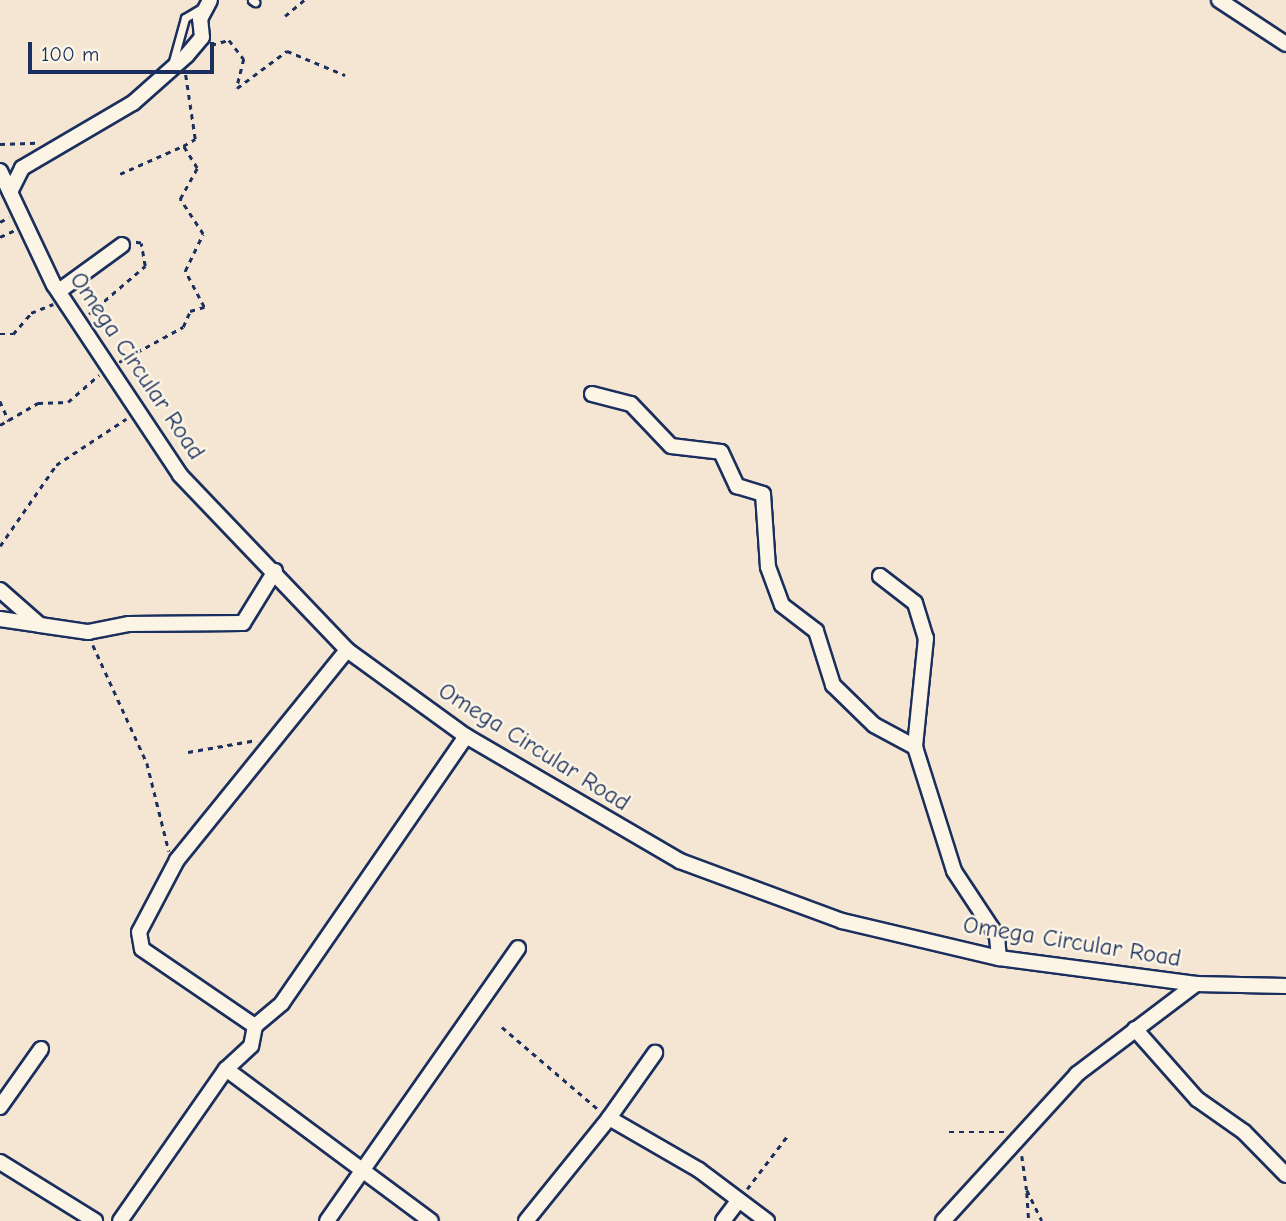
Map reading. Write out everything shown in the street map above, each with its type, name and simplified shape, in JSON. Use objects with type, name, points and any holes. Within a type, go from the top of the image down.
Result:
[{"type":"street","points":[[1219,0],[1286,44]]},
{"type":"street","points":[[10,192],[22,168],[133,103],[183,58],[202,37],[200,19],[209,2]]},
{"type":"street","name":"Omega Circular Road","points":[[0,172],[25,225],[79,323],[180,475],[348,650],[466,736],[680,861],[842,921],[999,958],[1196,984],[1286,986]]},
{"type":"street","points":[[63,295],[122,245]]},
{"type":"street","points":[[592,394],[631,404],[671,446],[721,452],[737,486],[763,494],[768,567],[782,605],[816,631],[833,685],[874,724],[915,747]]},
{"type":"street","points":[[0,619],[88,632],[129,624],[243,623],[275,571]]},
{"type":"street","points":[[880,576],[915,603],[926,638],[915,747],[954,871],[997,936],[999,958]]},
{"type":"street","points":[[0,590],[40,625]]},
{"type":"street","points":[[255,1026],[142,949],[139,932],[177,860],[272,737],[348,650]]},
{"type":"street","points":[[120,1221],[226,1069],[251,1046],[255,1026],[282,1003],[466,736]]},
{"type":"street","points":[[327,1221],[518,948]]},
{"type":"street","points":[[943,1221],[1077,1074],[1196,984]]},
{"type":"street","points":[[1135,1029],[1197,1099],[1286,1175]]},
{"type":"street","points":[[0,1107],[41,1049]]},
{"type":"street","points":[[526,1221],[609,1118],[654,1053]]},
{"type":"street","points":[[226,1069],[362,1174],[431,1221]]},
{"type":"street","points":[[609,1118],[739,1200],[767,1221]]},
{"type":"street","points":[[0,1162],[95,1221]]},
{"type":"street","points":[[723,1221],[739,1200]]},
{"type":"lane","points":[[171,69],[185,18],[209,2]]},
{"type":"path","points":[[285,16],[303,0]]},
{"type":"path","points":[[229,40],[244,59],[237,88],[287,51],[345,75]]},
{"type":"path","points":[[120,174],[195,139],[183,58]]},
{"type":"path","points":[[0,144],[44,142]]},
{"type":"path","points":[[0,425],[38,403],[68,402],[107,368],[183,327],[190,311],[204,307],[185,271],[203,234],[203,225],[180,199],[197,168],[183,146]]},
{"type":"path","points":[[0,237],[25,225]]},
{"type":"path","points":[[79,323],[145,266],[141,243],[122,245]]},
{"type":"path","points":[[0,334],[13,334],[31,313],[63,295]]},
{"type":"path","points":[[0,401],[9,421]]},
{"type":"path","points":[[0,546],[56,465],[139,413]]},
{"type":"path","points":[[88,632],[147,763],[164,845],[177,860]]},
{"type":"path","points":[[188,752],[272,737]]},
{"type":"path","points":[[502,1027],[609,1118]]},
{"type":"path","points":[[739,1200],[788,1135]]},
{"type":"path","points":[[1027,1190],[1029,1221]]}]
